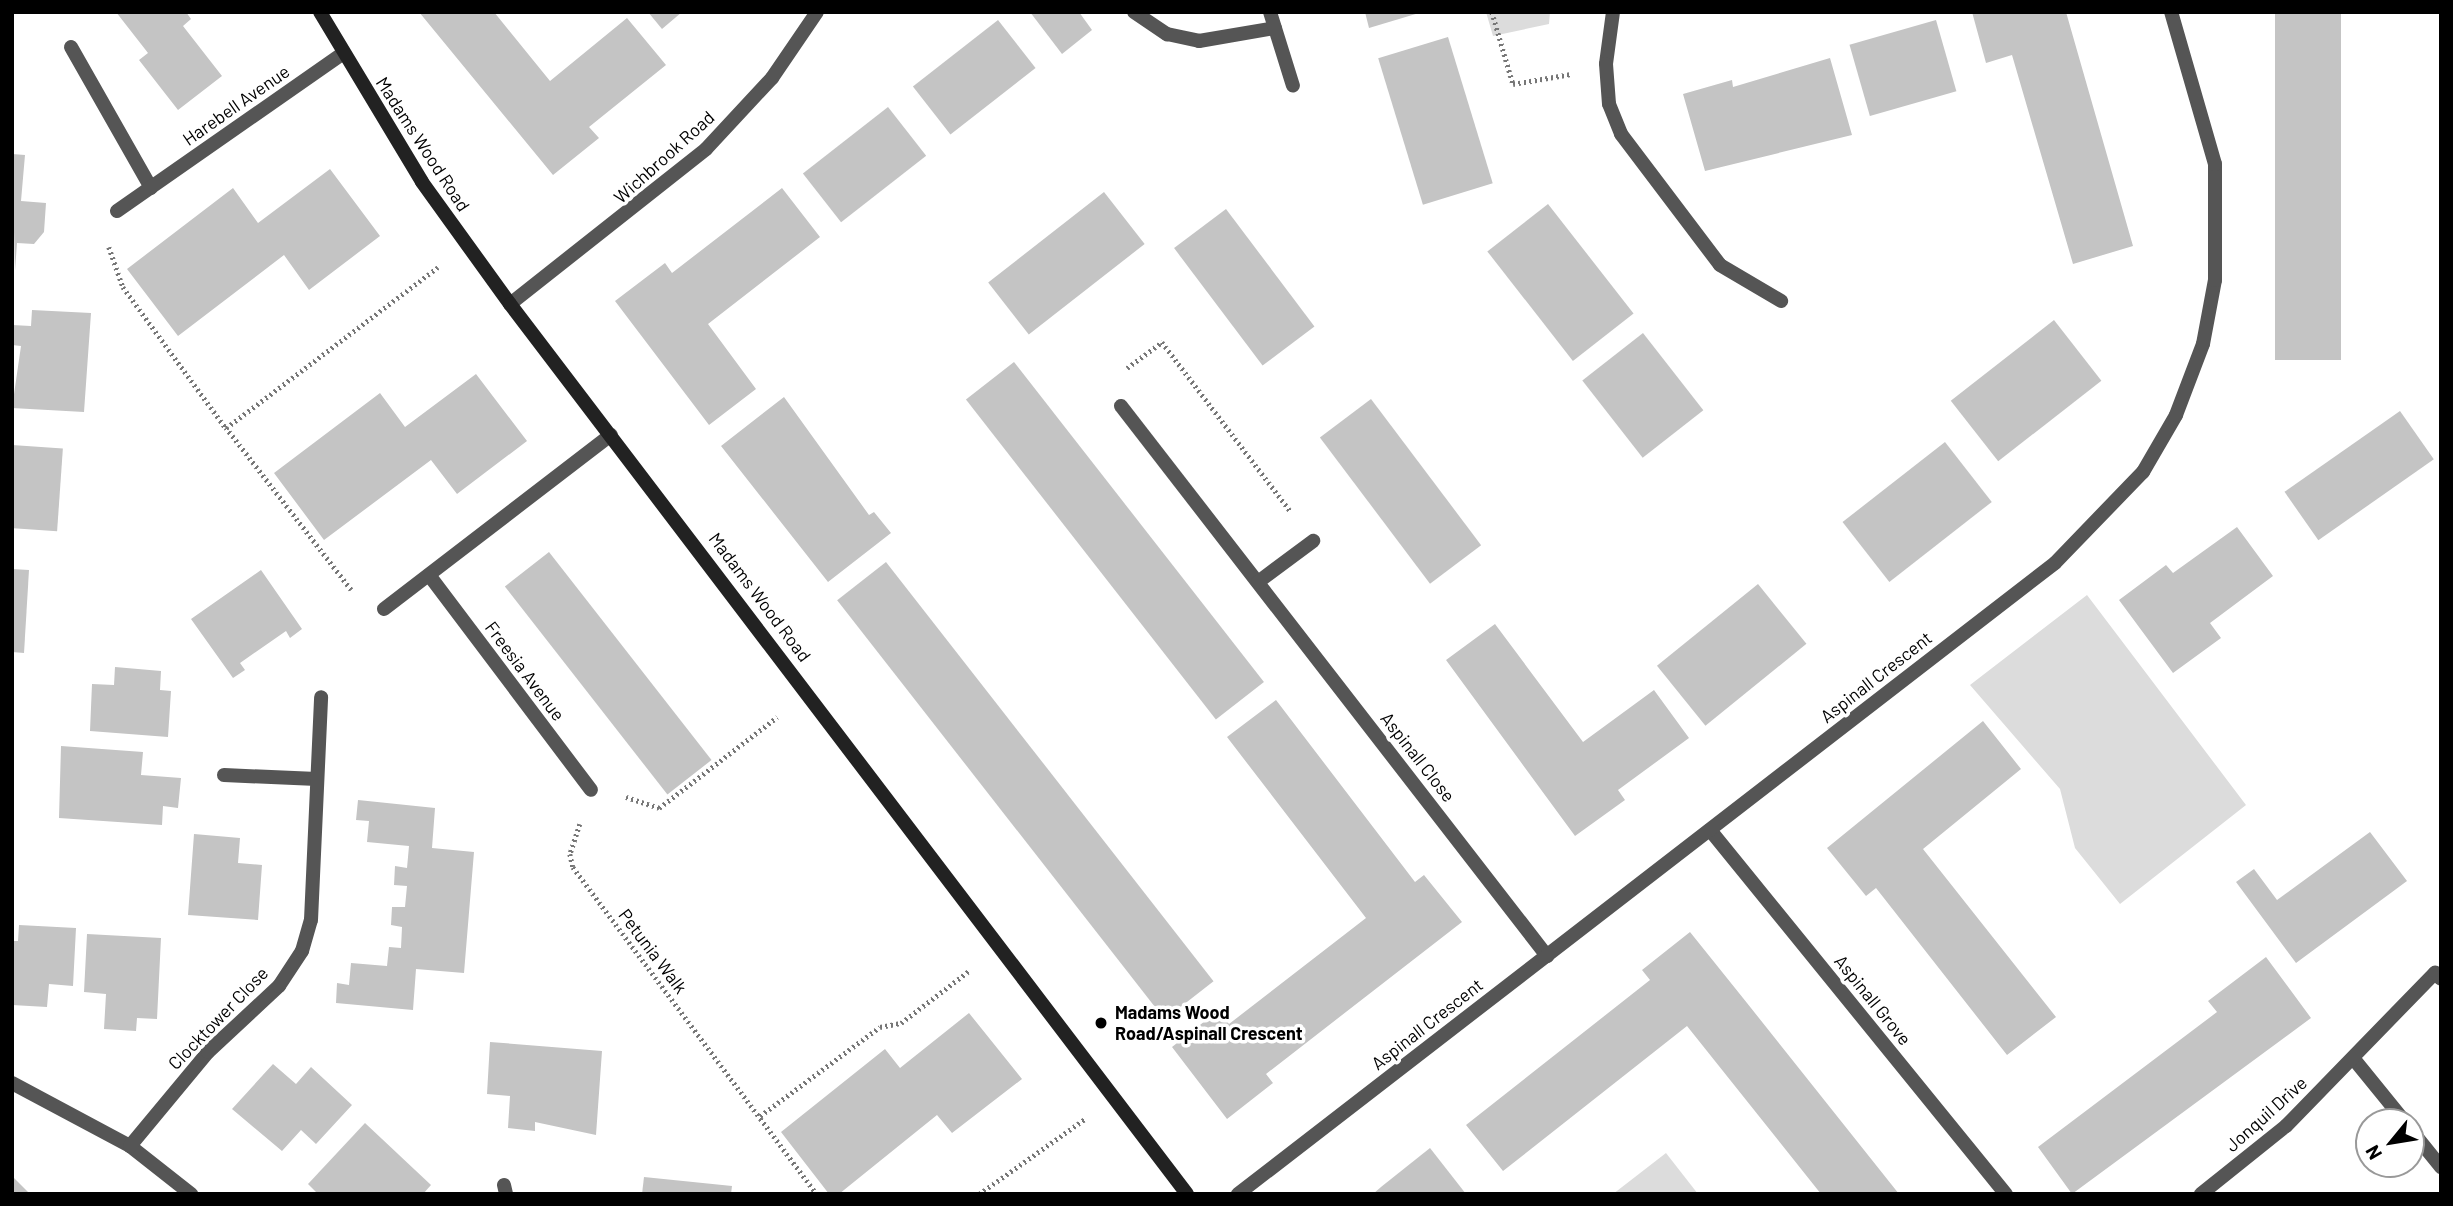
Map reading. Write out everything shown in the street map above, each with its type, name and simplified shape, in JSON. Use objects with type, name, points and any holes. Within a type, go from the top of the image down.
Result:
[{"type":"street","name":"Madams Wood Road","points":[[320,12],[342,54],[467,245],[510,304],[1187,1194]]},
{"type":"street","name":"Wichbrook Road","points":[[510,304],[706,149],[772,78],[817,12]]},
{"type":"street","points":[[1134,12],[1167,34],[1199,41],[1275,27]]},
{"type":"street","points":[[1270,12],[1293,86]]},
{"type":"street","points":[[1613,12],[1606,69],[1609,104],[1620,134],[1666,199],[1720,265],[1781,301]]},
{"type":"street","name":"Aspinall Crescent","points":[[1238,1194],[2055,563],[2143,472],[2176,415],[2203,344],[2219,215],[2215,164],[2171,12]]},
{"type":"street","points":[[71,47],[151,188]]},
{"type":"street","name":"Harebell Avenue","points":[[117,211],[342,54]]},
{"type":"street","name":"Aspinall Close","points":[[1121,406],[1547,956]]},
{"type":"street","points":[[384,609],[611,435]]},
{"type":"street","points":[[1258,582],[1313,541]]},
{"type":"street","name":"Freesia Avenue","points":[[429,575],[591,790]]},
{"type":"street","name":"Clocktower Close","points":[[130,1146],[208,1052],[279,986],[302,951],[311,920],[321,697]]},
{"type":"street","points":[[224,775],[317,779]]},
{"type":"street","name":"Aspinall Grove","points":[[1710,830],[2006,1194]]},
{"type":"street","name":"Jonquil Drive","points":[[2201,1194],[2286,1126],[2435,973],[2441,979]]},
{"type":"street","points":[[2353,1058],[2394,1108]]},
{"type":"street","points":[[12,1083],[130,1146],[191,1194]]},
{"type":"street","points":[[2425,1147],[2441,1167]]},
{"type":"path","points":[[1492,12],[1513,84],[1606,69]]},
{"type":"path","points":[[117,211],[105,236],[123,287],[226,428],[358,599],[384,609]]},
{"type":"path","points":[[226,428],[467,245]]},
{"type":"path","points":[[1121,406],[1104,386],[1163,342],[1313,541]]},
{"type":"path","points":[[591,790],[659,808],[808,693]]},
{"type":"path","name":"Petunia Walk","points":[[591,790],[570,854],[573,867],[817,1194]]},
{"type":"path","points":[[760,1116],[880,1027],[901,1023],[1000,947]]},
{"type":"path","points":[[979,1194],[1113,1097]]},
{"type":"shaded area","points":[[1486,12],[1550,12],[1549,24],[1493,36]]},
{"type":"shaded area","points":[[2087,595],[2246,805],[2120,904],[2075,848],[2060,789],[1970,685]]},
{"type":"shaded area","points":[[1666,1153],[1698,1194],[1613,1194]]},
{"type":"building","points":[[116,12],[186,12],[191,19],[183,26],[222,76],[178,110],[139,60],[148,53]]},
{"type":"building","points":[[419,12],[494,12],[550,81],[627,18],[666,65],[589,127],[599,138],[553,175]]},
{"type":"building","points":[[648,12],[682,12],[662,29]]},
{"type":"building","points":[[1030,12],[1079,12],[1092,30],[1062,54]]},
{"type":"building","points":[[1365,12],[1419,12],[1419,13],[1369,28]]},
{"type":"building","points":[[1972,12],[2066,12],[2133,246],[2073,264],[2012,55],[1986,63]]},
{"type":"building","points":[[2275,12],[2341,12],[2341,360],[2275,360]]},
{"type":"building","points":[[998,20],[1036,68],[950,135],[913,86]]},
{"type":"building","points":[[1936,20],[1956,91],[1870,116],[1849,45]]},
{"type":"building","points":[[1448,37],[1493,183],[1423,205],[1378,58]]},
{"type":"building","points":[[1830,58],[1852,135],[1705,171],[1683,94],[1732,80],[1733,87]]},
{"type":"building","points":[[888,107],[926,156],[841,222],[803,173]]},
{"type":"building","points":[[12,154],[25,155],[21,201],[46,203],[44,232],[34,244],[17,243],[15,271]]},
{"type":"building","points":[[330,169],[380,236],[309,290],[284,255],[178,336],[127,269],[233,188],[258,223]]},
{"type":"building","points":[[782,188],[820,237],[708,324],[756,389],[709,425],[615,301],[665,263],[672,273]]},
{"type":"building","points":[[1104,192],[1145,244],[1029,335],[988,283]]},
{"type":"building","points":[[1548,204],[1634,314],[1573,361],[1487,251]]},
{"type":"building","points":[[1226,209],[1314,326],[1263,366],[1174,248]]},
{"type":"building","points":[[32,310],[91,313],[84,412],[12,408],[21,346],[12,345],[12,325],[31,326]]},
{"type":"building","points":[[2054,320],[2101,381],[1998,461],[1951,401]]},
{"type":"building","points":[[1643,333],[1703,410],[1643,458],[1582,380]]},
{"type":"building","points":[[1014,362],[1264,682],[1216,719],[966,400]]},
{"type":"building","points":[[476,374],[527,441],[457,494],[431,460],[324,540],[274,473],[380,393],[405,427]]},
{"type":"building","points":[[784,397],[869,515],[874,512],[891,533],[828,582],[721,446]]},
{"type":"building","points":[[1371,399],[1481,545],[1430,584],[1320,438]]},
{"type":"building","points":[[2400,411],[2434,459],[2318,540],[2284,492]]},
{"type":"building","points":[[1945,442],[1992,502],[1889,582],[1843,522]]},
{"type":"building","points":[[12,445],[63,449],[57,531],[12,528]]},
{"type":"building","points":[[2237,527],[2273,576],[2210,623],[2221,638],[2173,673],[2119,600],[2166,565],[2173,573]]},
{"type":"building","points":[[549,552],[712,760],[667,795],[505,586]]},
{"type":"building","points":[[886,562],[1214,981],[1165,1019],[837,600]]},
{"type":"building","points":[[12,569],[29,570],[24,653],[12,652]]},
{"type":"building","points":[[261,570],[302,629],[290,638],[286,631],[240,663],[245,670],[233,678],[191,619]]},
{"type":"building","points":[[1758,584],[1806,644],[1705,726],[1657,666]]},
{"type":"building","points":[[1495,624],[1583,742],[1654,690],[1689,738],[1618,790],[1625,800],[1575,836],[1446,660]]},
{"type":"building","points":[[115,667],[161,671],[160,690],[171,691],[168,737],[90,731],[92,684],[114,685]]},
{"type":"building","points":[[1276,700],[1415,882],[1424,875],[1462,922],[1266,1074],[1273,1083],[1227,1119],[1172,1047],[1219,1010],[1229,1024],[1366,918],[1227,737]]},
{"type":"building","points":[[1983,721],[2021,769],[1923,849],[2056,1017],[2007,1055],[1876,888],[1866,896],[1827,848]]},
{"type":"building","points":[[61,746],[143,752],[141,775],[181,778],[178,808],[163,806],[162,825],[59,818]]},
{"type":"building","points":[[358,800],[435,808],[432,848],[474,852],[464,973],[416,969],[413,1010],[336,1003],[337,983],[349,985],[351,963],[387,966],[389,947],[401,948],[402,927],[391,925],[392,907],[405,907],[407,886],[394,885],[395,866],[407,868],[409,846],[367,842],[369,821],[356,820]]},
{"type":"building","points":[[2370,832],[2407,881],[2296,963],[2236,882],[2254,869],[2277,900]]},
{"type":"building","points":[[194,834],[240,838],[238,863],[262,865],[258,920],[188,915]]},
{"type":"building","points":[[19,925],[76,928],[73,986],[49,984],[47,1007],[12,1005],[12,941],[18,941]]},
{"type":"building","points":[[1690,932],[1899,1194],[1821,1194],[1687,1026],[1503,1171],[1466,1125],[1650,980],[1642,970]]},
{"type":"building","points":[[87,934],[161,938],[157,1019],[137,1018],[136,1031],[104,1029],[106,994],[84,992]]},
{"type":"building","points":[[2266,957],[2311,1018],[2072,1194],[2038,1147],[2217,1012],[2208,1001]]},
{"type":"building","points":[[969,1013],[1022,1079],[952,1133],[937,1115],[839,1194],[829,1194],[781,1132],[885,1049],[900,1068]]},
{"type":"building","points":[[490,1042],[602,1051],[596,1135],[535,1122],[535,1131],[508,1128],[510,1096],[487,1094]]},
{"type":"building","points":[[273,1064],[296,1084],[311,1067],[352,1105],[316,1144],[301,1130],[282,1151],[232,1109]]},
{"type":"building","points":[[365,1123],[431,1185],[423,1194],[318,1194],[308,1184]]},
{"type":"building","points":[[1430,1148],[1466,1194],[1373,1194],[1381,1187]]},
{"type":"building","points":[[12,1176],[30,1194],[12,1194]]},
{"type":"building","points":[[644,1177],[732,1186],[731,1194],[642,1194]]},
{"type":"place","name":"Madams Wood Road/Aspinall Crescent","points":[[1101,1023]]}]
